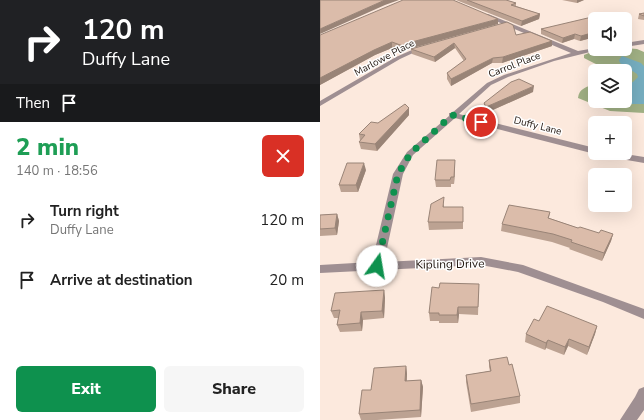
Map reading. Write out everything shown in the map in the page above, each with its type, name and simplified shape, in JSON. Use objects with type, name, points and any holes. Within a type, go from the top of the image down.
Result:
[{"type":"street","points":[[481,13],[577,53]]},
{"type":"street","points":[[500,26],[508,24]]},
{"type":"street","points":[[632,44],[644,42]]},
{"type":"street","name":"Marlowe Place","points":[[320,104],[398,58],[433,44]]},
{"type":"street","name":"Carrol Place","points":[[377,266],[398,174],[410,154],[488,84],[506,76],[577,53],[588,51]]},
{"type":"street","name":"Duffy Lane","points":[[452,115],[588,149]]},
{"type":"street","points":[[632,158],[644,160]]},
{"type":"street","name":"Kipling Drive","points":[[320,269],[481,261],[519,268],[644,314]]},
{"type":"street","points":[[628,420],[641,402],[644,394]]},
{"type":"green space","points":[[632,49],[644,52],[644,113],[610,111],[603,108],[632,108],[632,64],[597,64],[584,58],[584,55],[588,53],[588,56],[632,56]]},
{"type":"green space","points":[[588,86],[588,102],[578,98],[580,92]]},
{"type":"water","points":[[622,56],[641,63],[644,66],[644,104],[632,104],[632,82],[638,77],[637,74],[632,71],[632,64],[622,64],[619,60]]},
{"type":"building","points":[[320,0],[385,0],[320,29]]},
{"type":"building","points":[[403,0],[453,0],[498,19],[408,43],[403,46],[392,42],[320,78],[320,35]]},
{"type":"building","points":[[467,0],[506,0],[516,3],[511,5],[540,14],[522,21]]},
{"type":"building","points":[[588,18],[588,34],[581,36],[575,34],[563,38],[541,29]]},
{"type":"building","points":[[507,22],[513,25],[516,35],[530,32],[552,41],[503,57],[493,58],[451,79],[447,73],[466,59],[454,43],[434,57],[411,49]]},
{"type":"building","points":[[519,79],[534,86],[486,107],[484,103],[511,82]]},
{"type":"building","points":[[405,104],[409,108],[375,144],[359,142],[365,135],[359,134],[371,122],[378,123]]},
{"type":"building","points":[[437,160],[455,160],[454,177],[451,177],[450,180],[435,180]]},
{"type":"building","points":[[347,163],[364,163],[356,185],[339,185]]},
{"type":"building","points":[[444,197],[443,207],[463,207],[463,222],[428,222],[431,204]]},
{"type":"building","points":[[509,205],[550,212],[548,218],[578,228],[580,227],[599,233],[601,230],[613,234],[604,253],[571,242],[572,240],[553,234],[502,224]]},
{"type":"building","points":[[337,214],[335,228],[320,229],[320,215]]},
{"type":"building","points":[[440,283],[479,284],[478,307],[458,307],[457,315],[439,315],[439,313],[429,313],[432,287],[439,288]]},
{"type":"building","points":[[384,290],[382,311],[361,312],[360,323],[337,325],[340,310],[331,311],[335,293]]},
{"type":"building","points":[[547,306],[597,326],[589,347],[569,339],[565,347],[548,340],[546,343],[526,334],[534,319],[539,321]]},
{"type":"building","points":[[507,357],[509,365],[512,364],[520,396],[471,404],[466,375],[491,371],[489,360]]},
{"type":"building","points":[[406,366],[405,381],[421,380],[420,410],[359,414],[362,390],[371,390],[374,368]]},
{"type":"route","points":[[377,266],[398,174],[410,154],[452,115],[481,122]]}]
